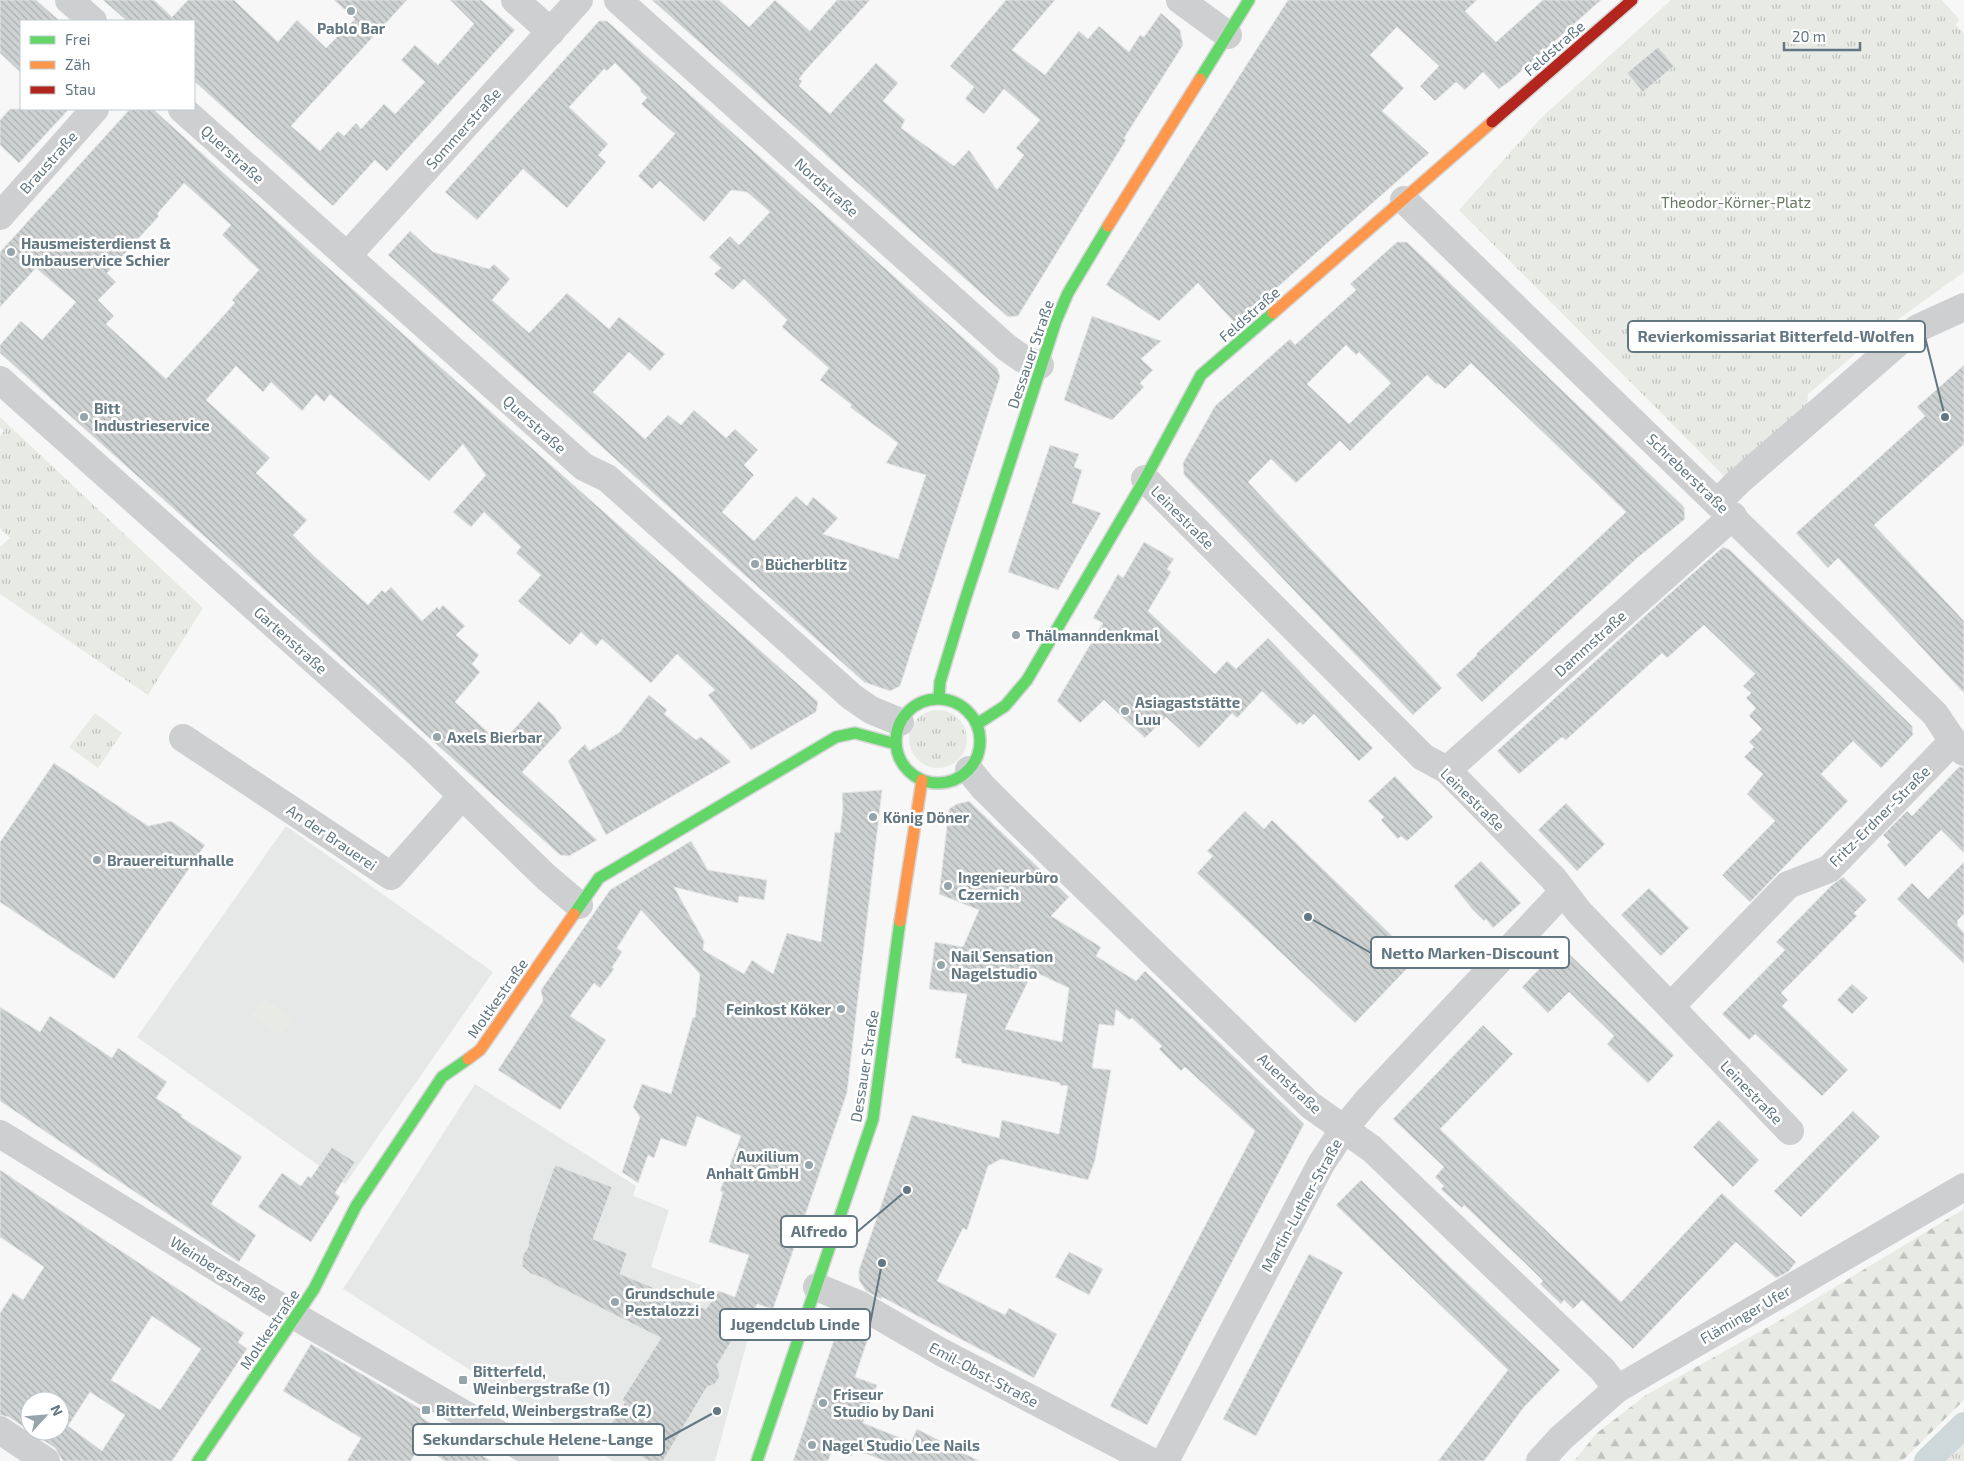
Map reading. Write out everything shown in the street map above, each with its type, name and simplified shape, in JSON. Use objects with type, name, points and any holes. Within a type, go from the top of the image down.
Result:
[{"type":"street","points":[[69,0],[92,20]]},
{"type":"street","points":[[515,0],[551,32]]},
{"type":"street","name":"Sommerstraße","points":[[347,256],[579,0]]},
{"type":"street","name":"Nordstraße","points":[[618,0],[1006,347],[1023,359],[1040,365]]},
{"type":"street","points":[[1180,0],[1228,35]]},
{"type":"street","name":"Dessauer Straße","points":[[939,698],[940,682],[956,629],[1040,365],[1068,293],[1249,0]]},
{"type":"street","name":"Feldstraße","points":[[977,724],[1004,709],[1037,664],[1201,376],[1632,0]]},
{"type":"street","name":"Braustraße","points":[[0,216],[94,110]]},
{"type":"street","name":"Querstraße","points":[[183,110],[584,467],[607,478],[852,697],[871,710],[898,734]]},
{"type":"street","name":"Schreberstraße","points":[[1404,200],[1935,714],[1959,747]]},
{"type":"street","name":"Dammstraße","points":[[1447,770],[1725,509],[1738,482],[1900,341],[1918,328],[1964,308]]},
{"type":"street","name":"Gartenstraße","points":[[0,380],[418,753],[546,877],[579,905]]},
{"type":"street","name":"Leinestraße","points":[[1144,479],[1423,757],[1447,770],[1553,878],[1579,912],[1790,1131]]},
{"type":"street","points":[[939,698],[958,703],[972,716],[980,732],[978,756],[969,770],[952,781],[942,783],[922,780],[907,770],[901,762],[898,734],[904,715],[916,704],[939,698]]},
{"type":"street","name":"Moltkestraße","points":[[198,1461],[314,1289],[356,1206],[442,1077],[480,1050],[599,878],[836,737],[855,733],[898,734]]},
{"type":"street","name":"An der Brauerei","points":[[183,738],[391,876],[462,796]]},
{"type":"street","name":"Fritz-Erdner-Straße","points":[[1670,1006],[1788,885],[1828,869],[1959,747]]},
{"type":"street","name":"Auenstraße","points":[[969,770],[1016,820],[1303,1098],[1380,1156],[1603,1370],[1617,1389]]},
{"type":"street","name":"Dessauer Straße","points":[[757,1461],[873,1119],[922,780]]},
{"type":"street","name":"Martin-Luther-Straße","points":[[1164,1461],[1321,1164],[1344,1129],[1377,1091],[1563,892]]},
{"type":"street","name":"Weinbergstraße","points":[[0,1134],[295,1316],[545,1461]]},
{"type":"street","name":"Fläminger Ufer","points":[[1540,1461],[1562,1438],[1617,1389],[1964,1186]]},
{"type":"street","name":"Emil-Obst-Straße","points":[[817,1287],[860,1305],[941,1352],[1150,1461]]},
{"type":"street","points":[[0,1430],[46,1461]]},
{"type":"shaded area","points":[[286,826],[493,972],[345,1184],[137,1037]]},
{"type":"shaded area","points":[[475,1084],[636,1186],[633,1196],[669,1210],[651,1267],[757,1305],[715,1461],[613,1461],[343,1289]]},
{"type":"green space","name":"Theodor-Körner-Platz","points":[[1671,0],[1942,0],[1959,19],[1956,25],[1964,34],[1964,272],[1886,328],[1808,394],[1807,408],[1725,477],[1459,210],[1541,118]]},
{"type":"green space","points":[[0,417],[203,608],[148,695],[0,594],[0,547],[10,538],[0,528],[0,436],[4,431],[0,427]]},
{"type":"green space","points":[[932,710],[944,710],[959,718],[967,733],[967,745],[959,760],[944,768],[932,768],[917,760],[909,745],[909,733],[917,718]]},
{"type":"green space","points":[[95,713],[122,733],[98,768],[69,747]]},
{"type":"green space","points":[[264,999],[293,1019],[281,1035],[252,1016]]},
{"type":"green space","points":[[1964,1209],[1964,1400],[1902,1461],[1574,1461],[1597,1433],[1646,1395],[1777,1322]]},
{"type":"green space","points":[[1964,1425],[1964,1461],[1927,1461]]},
{"type":"building","points":[[0,0],[36,0],[59,20],[20,20],[20,72],[0,53]]},
{"type":"building","points":[[103,0],[154,0],[172,17],[188,0],[234,0],[278,42],[297,20],[326,48],[355,19],[334,0],[407,0],[291,126],[320,151],[338,131],[344,136],[356,123],[361,129],[384,104],[395,114],[425,82],[401,60],[415,45],[438,65],[474,24],[450,0],[481,0],[515,30],[387,171],[375,160],[333,206],[195,82],[195,20],[126,20]]},
{"type":"building","points":[[652,0],[719,0],[749,27],[775,0],[810,31],[837,0],[870,0],[805,71],[799,79],[802,81],[799,86],[830,114],[876,63],[898,83],[883,101],[905,120],[901,128],[954,166],[969,150],[997,190],[1024,155],[1016,148],[1040,120],[1004,89],[984,114],[965,99],[974,87],[950,66],[1006,0],[1055,0],[1012,50],[1045,75],[1079,31],[1088,39],[1099,26],[1129,52],[1140,35],[1144,37],[1161,13],[1180,30],[1183,45],[1124,138],[1126,140],[1018,316],[1008,317]]},
{"type":"building","points":[[1288,0],[1477,0],[1465,11],[1496,42],[1543,0],[1601,0],[1499,89],[1483,72],[1465,90],[1456,82],[1435,101],[1420,86],[1439,66],[1397,27],[1370,55],[1404,88],[1382,111],[1429,153],[1254,308],[1252,306],[1234,322],[1198,283],[1159,321],[1106,285]]},
{"type":"building","points":[[599,21],[607,21],[997,368],[1000,377],[900,686],[890,691],[864,682],[388,255],[410,231],[433,252],[489,269],[494,264],[510,279],[492,300],[529,333],[567,293],[609,329],[619,317],[665,354],[650,371],[629,352],[593,392],[645,439],[668,415],[681,425],[694,410],[726,438],[735,429],[758,450],[744,465],[754,475],[722,512],[754,541],[796,496],[807,506],[813,497],[838,518],[823,534],[898,559],[926,475],[886,463],[898,443],[850,407],[852,405],[820,380],[829,368],[782,327],[787,320],[744,279],[733,290],[714,274],[721,268],[709,257],[730,236],[739,245],[770,212],[747,192],[731,190],[704,222],[660,181],[652,189],[638,176],[675,134],[641,104],[647,98],[640,91],[641,89],[615,63],[607,71],[604,69],[569,107],[608,144],[598,155],[606,162],[567,208],[523,169],[477,220],[445,192]]},
{"type":"building","points":[[1658,47],[1674,66],[1643,92],[1627,73]]},
{"type":"building","points":[[10,109],[68,110],[19,163],[0,145],[0,120]]},
{"type":"building","points":[[129,110],[154,110],[323,263],[818,702],[816,712],[751,750],[708,695],[715,690],[677,654],[651,683],[602,639],[596,646],[581,632],[570,645],[518,601],[541,575],[516,553],[521,547],[484,512],[471,527],[453,512],[486,475],[463,444],[429,481],[330,394],[324,402],[316,394],[302,411],[271,382],[263,392],[236,366],[206,400],[270,458],[256,473],[307,520],[293,535],[368,605],[382,590],[385,593],[391,587],[422,621],[437,607],[439,610],[443,605],[465,626],[456,635],[479,655],[472,664],[480,672],[455,702],[501,744],[539,701],[554,716],[562,728],[522,772],[597,840],[569,856],[560,855],[0,353],[0,345],[21,321],[42,340],[76,302],[36,268],[0,307],[0,252]],"holes":[[[184,183],[231,225],[222,235],[259,270],[232,300],[235,303],[166,379],[106,324],[114,316],[98,300],[116,282],[107,273],[159,216],[157,214]]]},
{"type":"building","points":[[1397,242],[1407,242],[1684,507],[1685,519],[1636,559],[1482,702],[1456,675],[1626,512],[1471,363],[1445,389],[1438,383],[1436,384],[1427,375],[1350,451],[1340,441],[1296,483],[1271,459],[1248,482],[1442,688],[1413,715],[1184,475],[1183,463],[1215,406],[1290,339],[1295,345],[1356,290],[1350,284]],"holes":[[[1346,345],[1356,355],[1359,352],[1391,383],[1349,424],[1307,384]]]},
{"type":"building","points":[[1092,316],[1161,341],[1141,359],[1153,370],[1140,383],[1144,387],[1112,420],[1064,400]]},
{"type":"building","points":[[1964,365],[1964,444],[1874,525],[1964,621],[1964,693],[1838,558],[1828,568],[1796,533],[1925,416],[1917,407]]},
{"type":"building","points":[[1050,445],[1079,454],[1074,467],[1082,470],[1072,503],[1101,513],[1058,590],[1008,572]]},
{"type":"building","points":[[1144,542],[1174,559],[1167,569],[1171,572],[1148,611],[1215,674],[1227,661],[1236,669],[1268,638],[1373,748],[1359,761],[1314,714],[1303,725],[1300,722],[1297,725],[1262,691],[1237,718],[1232,713],[1199,748],[1166,717],[1145,738],[1104,700],[1080,723],[1057,701],[1103,623],[1093,618],[1118,574],[1123,578]]},
{"type":"building","points":[[1723,547],[1730,550],[1912,726],[1913,735],[1881,768],[1853,741],[1821,774],[1848,801],[1750,902],[1722,875],[1775,821],[1747,794],[1763,774],[1744,757],[1754,747],[1749,742],[1762,729],[1749,716],[1756,708],[1746,698],[1751,693],[1743,686],[1755,674],[1704,625],[1667,658],[1662,653],[1566,740],[1562,737],[1519,774],[1497,751]]},
{"type":"building","points":[[649,695],[667,710],[664,714],[696,740],[701,737],[731,762],[606,835],[568,761],[585,744],[589,751],[620,732]]},
{"type":"building","name":"Brauereiturnhalle","points":[[54,763],[148,826],[171,821],[205,845],[114,979],[0,902],[0,842]]},
{"type":"building","points":[[1959,767],[1964,767],[1964,853],[1941,830],[1905,867],[1887,845],[1890,842],[1883,835],[1907,811],[1912,816]]},
{"type":"building","points":[[1395,776],[1433,817],[1407,841],[1401,836],[1398,839],[1381,820],[1384,817],[1368,801]]},
{"type":"building","points":[[882,790],[847,1093],[773,1309],[757,1304],[737,1338],[734,1337],[717,1365],[720,1376],[715,1384],[707,1387],[663,1461],[648,1461],[605,1434],[625,1402],[622,1400],[661,1338],[543,1278],[531,1274],[522,1266],[523,1255],[528,1247],[530,1234],[555,1165],[612,1187],[593,1239],[627,1253],[620,1274],[706,1309],[719,1291],[735,1297],[749,1255],[709,1242],[723,1192],[720,1191],[741,1136],[697,1116],[686,1147],[661,1138],[654,1158],[648,1155],[638,1183],[622,1172],[640,1117],[633,1107],[642,1084],[671,1094],[693,1017],[695,1018],[700,974],[641,910],[617,948],[622,952],[612,967],[614,969],[600,988],[594,983],[570,1016],[606,1040],[560,1110],[498,1070],[543,1001],[541,990],[610,890],[691,841],[708,870],[767,880],[764,900],[739,896],[738,903],[674,887],[704,941],[703,950],[744,974],[752,960],[773,974],[787,933],[821,942],[835,832],[840,833],[843,808],[842,793]]},
{"type":"building","points":[[969,801],[1069,897],[1051,916],[1101,947],[1096,956],[1136,981],[1145,971],[1304,1124],[1147,1425],[1110,1406],[1255,1131],[1185,1067],[1181,1071],[1159,1049],[1162,1046],[1132,1018],[1129,1020],[1116,1009],[1114,1026],[1099,1024],[1092,1068],[1111,1070],[1095,1160],[1088,1180],[1001,1159],[988,1166],[967,1230],[963,1228],[937,1281],[1005,1315],[1009,1308],[1057,1334],[1034,1378],[882,1297],[881,1299],[866,1291],[859,1280],[859,1270],[912,1115],[999,1138],[1002,1120],[1059,1134],[1068,1086],[962,1063],[961,1059],[955,1058],[967,994],[929,989],[935,942],[963,947],[979,910],[939,894],[949,809],[957,804]],"holes":[[[1033,971],[1069,988],[1062,1042],[1005,1029]]]},
{"type":"building","points":[[1566,803],[1605,844],[1577,871],[1538,830]]},
{"type":"building","points":[[1245,811],[1264,829],[1272,820],[1416,959],[1355,1023],[1197,873],[1213,856],[1207,851]]},
{"type":"building","points":[[1481,861],[1521,903],[1493,928],[1486,919],[1484,921],[1472,909],[1454,886]]},
{"type":"building","points":[[1964,862],[1964,914],[1957,921],[1957,925],[1964,933],[1964,964],[1897,899],[1912,883],[1928,899]]},
{"type":"building","points":[[1843,877],[1867,900],[1854,913],[1857,916],[1781,993],[1788,1000],[1782,1006],[1848,1070],[1822,1096],[1755,1034],[1749,1040],[1722,1014],[1785,950],[1776,942],[1832,885]]},
{"type":"building","points":[[1649,888],[1689,928],[1661,956],[1621,915]]},
{"type":"building","points":[[1561,946],[1674,1055],[1648,1083],[1607,1044],[1614,1036],[1569,992],[1548,1013],[1522,987]]},
{"type":"building","points":[[1852,984],[1868,998],[1852,1014],[1837,1000]]},
{"type":"building","points":[[0,1007],[40,1032],[50,1016],[112,1058],[118,1048],[167,1082],[156,1098],[182,1115],[181,1117],[242,1157],[211,1204],[256,1235],[239,1262],[0,1101]]},
{"type":"building","points":[[1483,1025],[1513,1054],[1440,1129],[1621,1302],[1722,1193],[1796,1262],[1788,1272],[1776,1278],[1736,1242],[1633,1349],[1582,1300],[1573,1309],[1564,1300],[1561,1304],[1540,1284],[1543,1281],[1527,1265],[1464,1205],[1462,1208],[1441,1189],[1444,1186],[1435,1177],[1444,1167],[1393,1119]]},
{"type":"building","points":[[1853,1111],[1880,1137],[1801,1217],[1774,1191]]},
{"type":"building","points":[[1719,1120],[1759,1160],[1733,1187],[1693,1147]]},
{"type":"building","points":[[332,1147],[355,1162],[335,1193],[340,1197],[311,1242],[258,1207],[282,1173],[301,1186],[308,1176],[311,1178]]},
{"type":"building","points":[[0,1170],[244,1333],[238,1342],[247,1349],[172,1461],[63,1461],[55,1448],[45,1441],[70,1441],[70,1427],[102,1451],[125,1415],[90,1392],[70,1423],[70,1391],[20,1391],[20,1424],[9,1417],[0,1415],[0,1313],[13,1293],[23,1300],[44,1267],[0,1237]],"holes":[[[152,1316],[201,1349],[160,1410],[111,1380]]]},
{"type":"building","points":[[1361,1180],[1560,1370],[1524,1407],[1484,1461],[1438,1461],[1508,1370],[1336,1205]]},
{"type":"building","points":[[1069,1252],[1103,1269],[1089,1295],[1055,1277]]},
{"type":"building","points":[[1309,1254],[1343,1272],[1256,1436],[1223,1419]]},
{"type":"building","points":[[848,1317],[871,1329],[855,1377],[877,1385],[863,1423],[911,1442],[917,1429],[979,1461],[885,1461],[854,1449],[852,1456],[833,1449],[828,1461],[793,1461],[841,1319]]},
{"type":"building","points":[[311,1344],[424,1411],[421,1417],[491,1461],[445,1461],[420,1445],[411,1461],[347,1461],[361,1438],[283,1391]]},
{"type":"waterway","points":[[1927,1461],[1964,1425]]},
{"type":"traffic: fast","points":[[1200,79],[1249,0]]},
{"type":"traffic: fast","points":[[939,698],[940,682],[963,606],[1056,321],[1068,293],[1108,226]]},
{"type":"traffic: fast","points":[[977,724],[1005,706],[1027,680],[1145,479],[1201,375],[1273,313]]},
{"type":"traffic: fast","points":[[938,699],[954,702],[968,711],[977,725],[980,741],[977,757],[968,771],[954,780],[938,783],[922,780],[908,771],[899,757],[896,741],[899,725],[908,711],[922,702],[938,699]]},
{"type":"traffic: fast","points":[[574,914],[599,878],[836,737],[855,733],[896,744]]},
{"type":"traffic: fast","points":[[757,1461],[873,1119],[900,921]]},
{"type":"traffic: fast","points":[[198,1461],[314,1289],[356,1206],[442,1077],[468,1059]]},
{"type":"traffic: slow","points":[[1108,226],[1200,79]]},
{"type":"traffic: slow","points":[[1273,313],[1492,122]]},
{"type":"traffic: slow","points":[[900,921],[922,780]]},
{"type":"traffic: slow","points":[[468,1059],[480,1050],[574,914]]},
{"type":"traffic: jam","points":[[1492,122],[1632,0]]},
{"type":"place","name":"Pablo Bar","points":[[351,11]]},
{"type":"place","name":"Hausmeisterdienst & Umbauservice Schier","points":[[11,252]]},
{"type":"place","name":"Bitt Industrieservice","points":[[84,417]]},
{"type":"place","name":"Revierkomissariat Bitterfeld-Wolfen","points":[[1945,417]]},
{"type":"place","name":"Bücherblitz","points":[[755,564]]},
{"type":"place","name":"Thälmanndenkmal","points":[[1016,635]]},
{"type":"place","name":"Asiagaststätte Luu","points":[[1125,711]]},
{"type":"place","name":"Axels Bierbar","points":[[437,737]]},
{"type":"place","name":"König Döner","points":[[873,817]]},
{"type":"place","name":"Brauereiturnhalle","points":[[97,860]]},
{"type":"place","name":"Ingenieurbüro Czernich","points":[[948,886]]},
{"type":"place","name":"Netto Marken-Discount","points":[[1308,917]]},
{"type":"place","name":"Nail Sensation Nagelstudio","points":[[941,965]]},
{"type":"place","name":"Feinkost Köker","points":[[841,1009]]},
{"type":"place","name":"Auxilium Anhalt GmbH","points":[[809,1165]]},
{"type":"place","name":"Alfredo","points":[[907,1190]]},
{"type":"place","name":"Jugendclub Linde","points":[[882,1263]]},
{"type":"place","name":"Grundschule Pestalozzi","points":[[615,1302]]},
{"type":"place","name":"Bitterfeld, Weinbergstraße (1)","points":[[463,1380]]},
{"type":"place","name":"Friseur Studio by Dani","points":[[823,1403]]},
{"type":"place","name":"Bitterfeld, Weinbergstraße (2)","points":[[426,1410]]},
{"type":"place","name":"Sekundarschule Helene-Lange","points":[[717,1411]]},
{"type":"place","name":"Nagel Studio Lee Nails","points":[[812,1445]]}]
